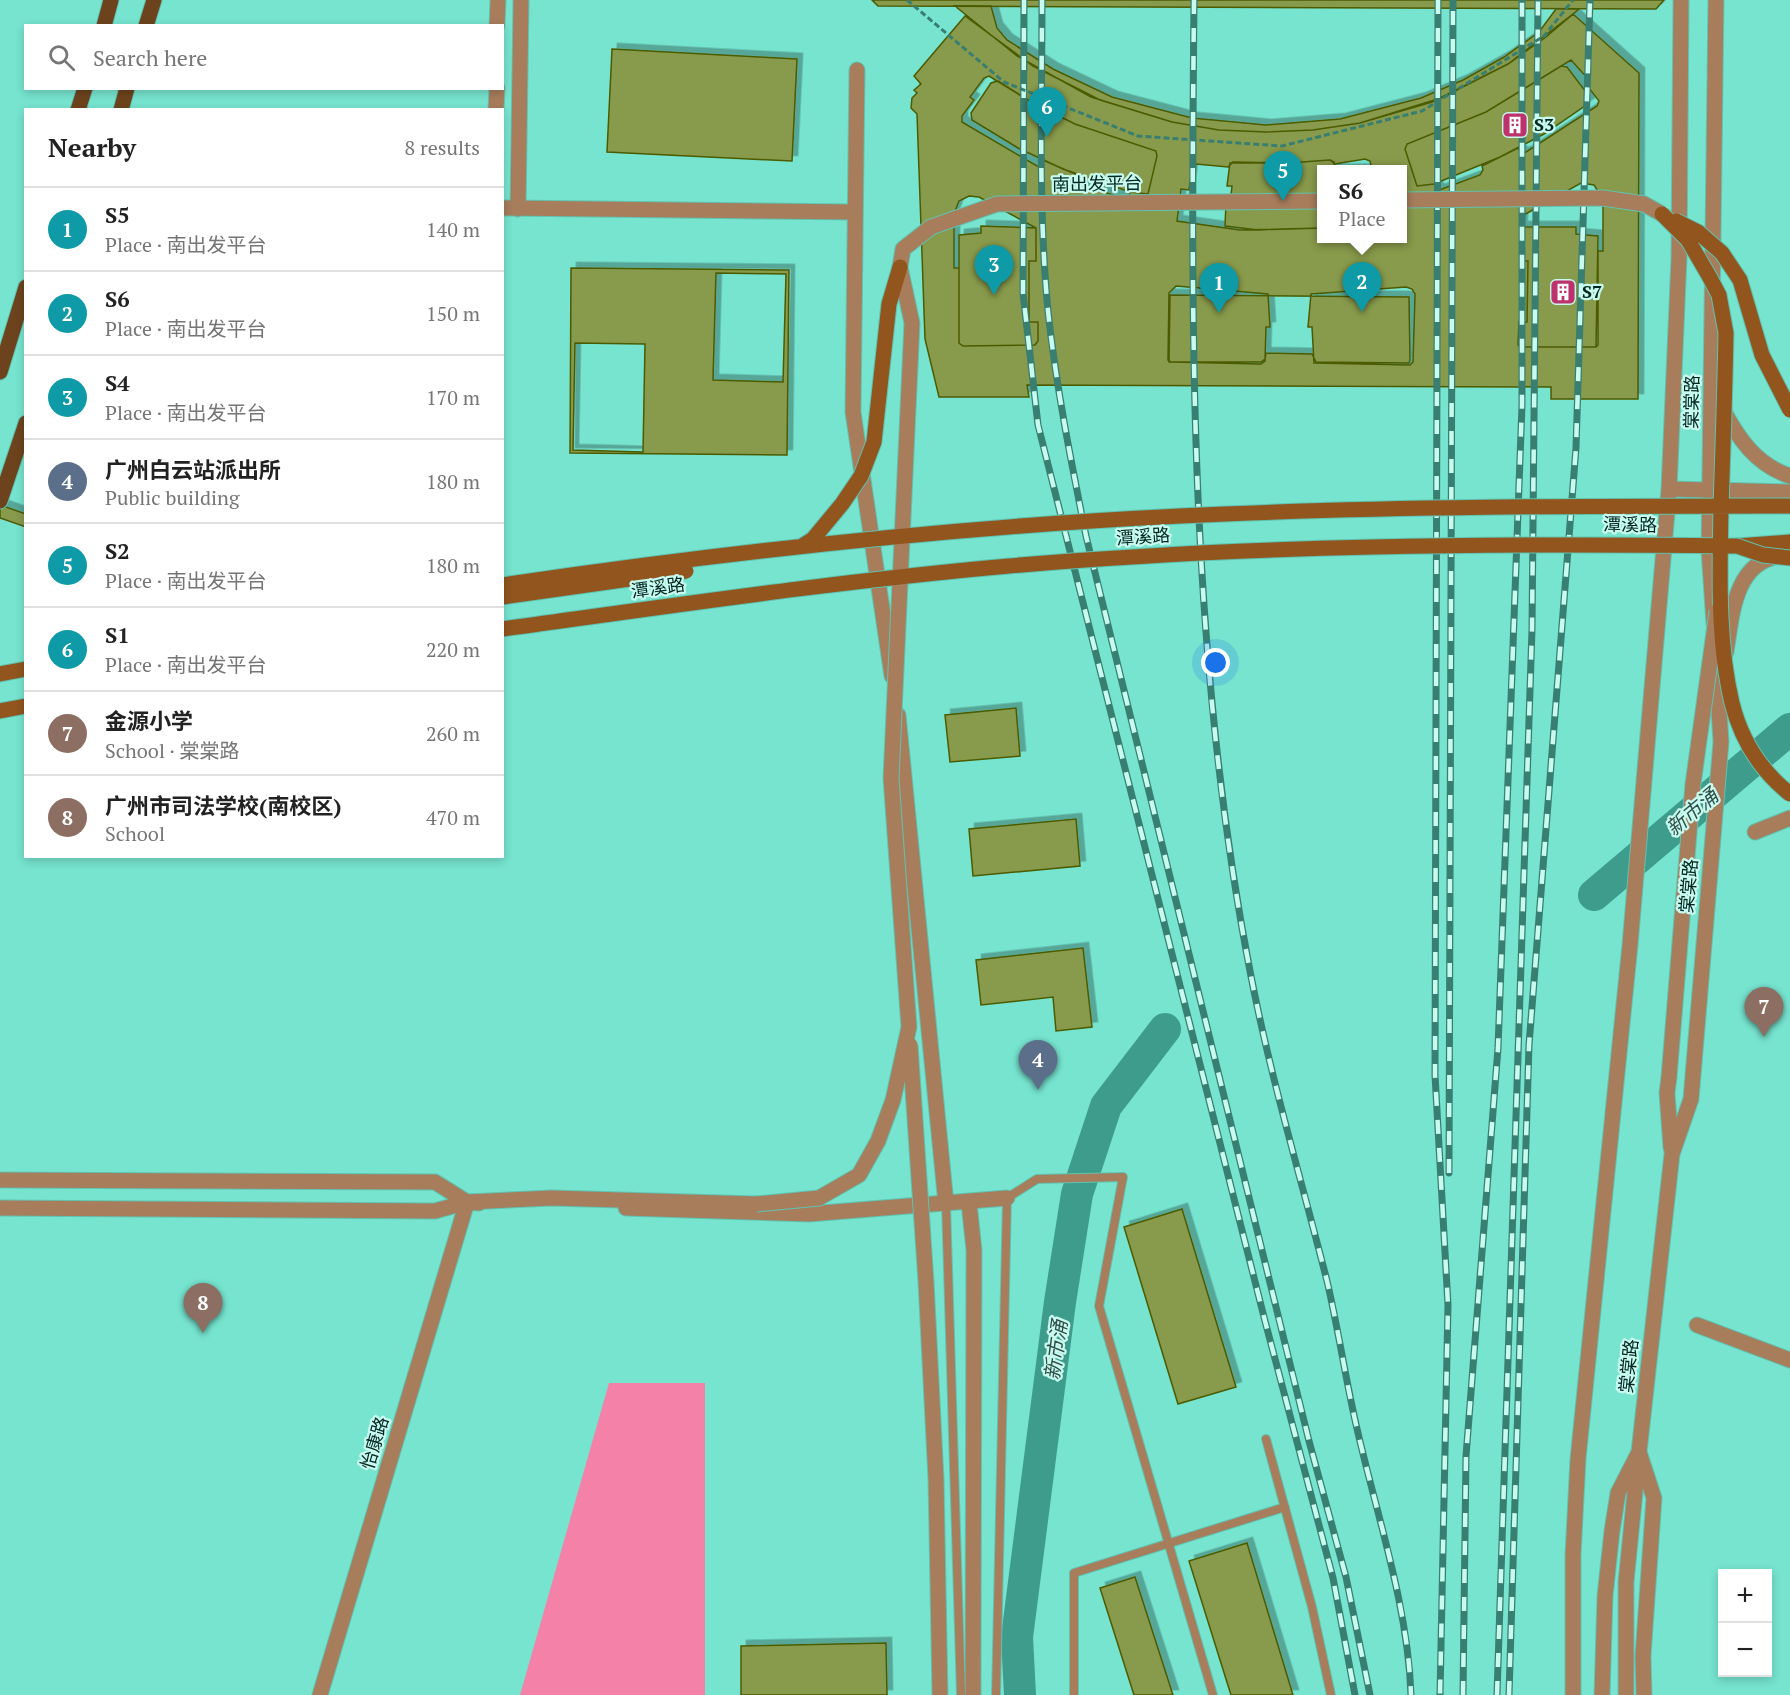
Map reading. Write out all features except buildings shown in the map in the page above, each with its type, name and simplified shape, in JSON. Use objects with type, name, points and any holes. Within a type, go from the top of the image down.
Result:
[{"type":"main road","points":[[105,24],[111,0]]},
{"type":"main road","points":[[147,24],[154,0]]},
{"type":"main road","points":[[79,108],[84,90]]},
{"type":"main road","points":[[122,108],[126,90]]},
{"type":"main road","points":[[1662,214],[1698,232],[1722,253],[1740,280],[1762,355],[1790,410]]},
{"type":"main road","points":[[1662,214],[1688,240],[1719,296],[1726,333],[1719,594],[1732,705],[1749,749],[1762,767],[1790,794]]},
{"type":"main road","points":[[504,597],[770,558],[792,552],[813,539],[861,476],[874,442],[889,304],[900,267]]},
{"type":"main road","points":[[0,372],[24,294]]},
{"type":"main road","points":[[0,501],[24,429]]},
{"type":"main road","name":"潭溪路","points":[[504,585],[856,540],[1179,516],[1411,508],[1790,506]]},
{"type":"main road","name":"潭溪路","points":[[504,629],[870,580],[1010,566],[1159,555],[1553,544],[1737,546],[1790,542]]},
{"type":"main road","points":[[1737,546],[1763,555],[1790,554]]},
{"type":"main road","points":[[0,711],[24,706]]},
{"type":"street","points":[[497,24],[498,0]]},
{"type":"street","points":[[521,0],[510,208],[854,212]]},
{"type":"street","name":"棠棠路","points":[[1573,1695],[1573,1566],[1578,1459],[1648,760],[1662,550],[1669,489],[1679,258],[1681,0]]},
{"type":"street","name":"棠棠路","points":[[1644,1695],[1643,1656],[1654,1498],[1639,1452],[1672,1154],[1691,1099],[1721,742],[1709,550],[1716,0]]},
{"type":"street","points":[[856,70],[853,412],[900,729],[946,1204]]},
{"type":"street","points":[[496,90],[496,108]]},
{"type":"street","points":[[1407,200],[1603,198],[1644,204],[1662,214]]},
{"type":"street","name":"南出发平台","points":[[900,267],[903,249],[931,227],[997,204],[1317,201]]},
{"type":"street","points":[[900,267],[912,323],[891,778],[909,1027],[935,1455],[940,1695]]},
{"type":"street","points":[[1712,389],[1734,430],[1753,454],[1776,472],[1790,476]]},
{"type":"street","points":[[1669,489],[1790,492]]},
{"type":"street","points":[[1662,550],[1790,554]]},
{"type":"street","points":[[1718,694],[1736,599],[1743,580],[1755,565],[1772,557],[1790,554]]},
{"type":"street","points":[[1672,1154],[1667,1093],[1693,784],[1719,594]]},
{"type":"street","points":[[1755,832],[1790,818]]},
{"type":"street","points":[[0,1208],[435,1211],[467,1202],[552,1198],[756,1204],[819,1198],[859,1175],[878,1141],[893,1100],[909,1027]]},
{"type":"street","points":[[0,1180],[435,1182],[467,1202],[808,1214],[969,1203],[1007,1198]]},
{"type":"street","name":"怡康路","points":[[320,1695],[467,1202]]},
{"type":"street","points":[[969,1203],[974,1250],[973,1695]]},
{"type":"street","points":[[1697,1325],[1790,1360]]},
{"type":"street","points":[[1626,1695],[1626,1582],[1639,1452]]},
{"type":"street","points":[[1602,1695],[1602,1648],[1612,1531],[1618,1493],[1639,1452]]},
{"type":"lane","points":[[996,1695],[1007,1198],[1037,1179],[1123,1177],[1100,1306],[1213,1695]]},
{"type":"lane","points":[[946,1204],[961,1695]]},
{"type":"lane","points":[[1266,1438],[1312,1607],[1331,1695]]},
{"type":"lane","points":[[1074,1695],[1074,1573],[1285,1507]]},
{"type":"path","points":[[907,0],[1004,82],[1138,136],[1282,146],[1422,111],[1544,36],[1573,0]]},
{"type":"shaded area","points":[[609,1383],[705,1383],[705,1695],[520,1695]]},
{"type":"waterway","name":"新市涌","points":[[1594,895],[1790,729]]},
{"type":"waterway","name":"新市涌","points":[[1020,1695],[1017,1637],[1060,1302],[1077,1194],[1106,1106],[1165,1029]]},
{"type":"railway","points":[[1024,0],[1023,293],[1038,425],[1265,1321],[1333,1578],[1355,1695]]},
{"type":"railway","points":[[1042,0],[1041,156],[1045,272],[1048,311],[1064,424],[1086,536],[1309,1441],[1346,1577],[1370,1695]]},
{"type":"railway","points":[[1194,0],[1194,366],[1198,487],[1204,609],[1215,730],[1230,851],[1258,1010],[1276,1088],[1327,1281],[1354,1414],[1391,1563],[1404,1629],[1411,1695]]},
{"type":"railway","points":[[1438,0],[1435,1075],[1448,1305],[1440,1695]]},
{"type":"railway","points":[[1449,1173],[1453,0]]},
{"type":"railway","points":[[1463,1695],[1466,1456],[1498,1048],[1522,405],[1522,0]]},
{"type":"railway","points":[[1497,1695],[1532,629],[1538,0]]},
{"type":"railway","points":[[1509,1695],[1529,1045],[1576,448],[1590,0]]},
{"type":"place","name":"S3","points":[[1515,125]]},
{"type":"place","name":"S1","points":[[1047,137]]},
{"type":"place","name":"S2","points":[[1283,201]]},
{"type":"place","name":"S7","points":[[1563,292]]},
{"type":"place","name":"S4","points":[[994,295]]},
{"type":"place","name":"S6","points":[[1362,312]]},
{"type":"place","name":"S5","points":[[1219,313]]},
{"type":"place","name":"金源小学","points":[[1764,1037]]},
{"type":"place","name":"广州白云站派出所","points":[[1038,1090]]},
{"type":"place","name":"广州市司法学校(南校区)","points":[[203,1333]]}]
